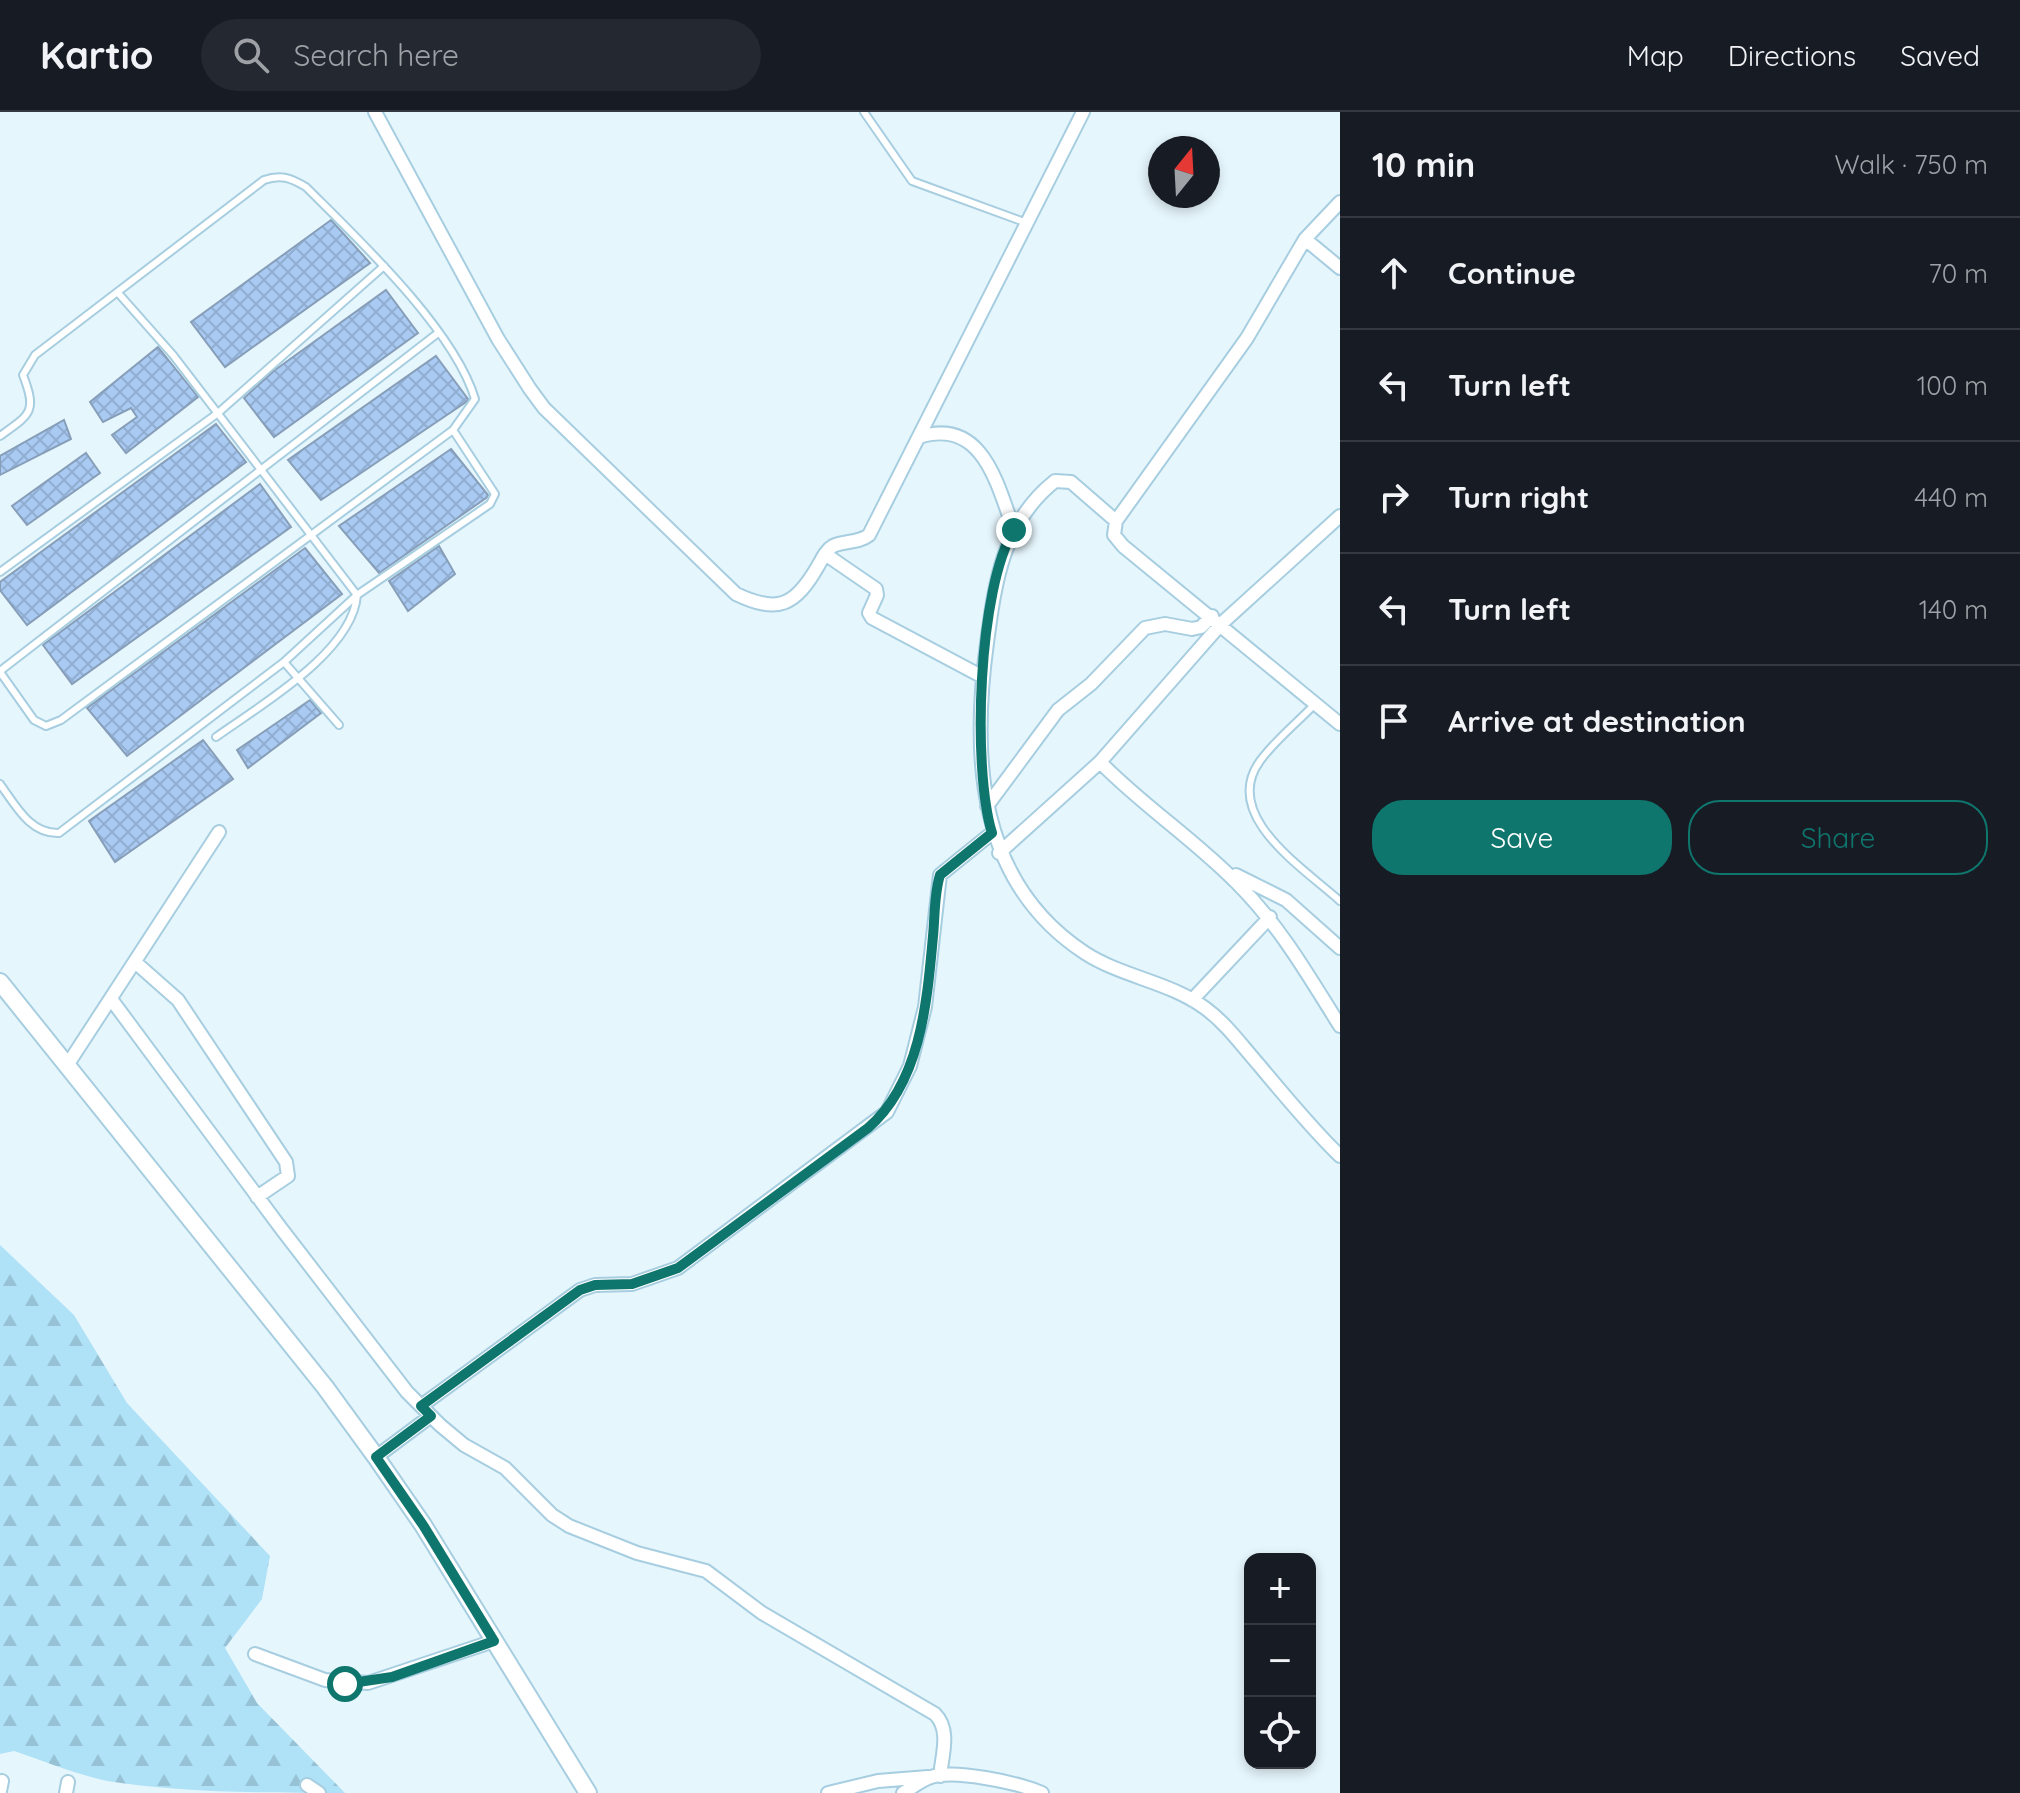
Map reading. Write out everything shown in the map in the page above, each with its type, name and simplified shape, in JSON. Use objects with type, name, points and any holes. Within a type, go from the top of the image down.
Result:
[{"type":"main road","points":[[0,982],[325,1387],[376,1457],[423,1525],[588,1793]]},
{"type":"street","points":[[375,112],[498,339],[544,408],[736,594],[773,606],[791,601],[806,587],[833,546],[852,544],[869,535],[1083,112]]},
{"type":"street","points":[[1339,720],[1123,546],[1114,535],[1116,521],[1247,338],[1305,239],[1340,202]]},
{"type":"street","points":[[1305,239],[1340,268]]},
{"type":"street","points":[[919,437],[943,432],[974,446],[991,469],[1014,530]]},
{"type":"street","points":[[1116,521],[1071,482],[1063,480],[1047,488],[1014,530],[995,584],[983,677],[987,806],[999,853],[1032,906],[1057,932],[1110,967],[1192,1000],[1226,1026],[1340,1156]]},
{"type":"street","points":[[999,853],[1100,762],[1216,620],[1340,516]]},
{"type":"street","points":[[825,554],[876,589],[876,599],[869,613],[872,618],[983,677]]},
{"type":"street","points":[[987,806],[1058,710],[1091,684],[1145,628],[1165,624],[1192,629],[1216,620]]},
{"type":"street","points":[[1100,762],[1162,820],[1223,869],[1270,917],[1303,963],[1340,1026]]},
{"type":"street","points":[[66,1067],[219,832]]},
{"type":"street","points":[[421,1406],[580,1290],[595,1285],[632,1284],[678,1268],[887,1112],[910,1066],[925,1007],[940,875],[992,833]]},
{"type":"street","points":[[1223,869],[1286,900],[1340,948]]},
{"type":"street","points":[[1192,1000],[1270,917]]},
{"type":"street","points":[[135,962],[178,1000],[286,1162],[289,1170],[284,1182],[257,1197]]},
{"type":"street","points":[[111,999],[257,1197],[431,1416],[464,1445],[505,1468],[552,1515],[569,1526],[637,1553],[706,1571],[762,1613],[935,1714],[943,1722],[945,1732],[936,1776]]},
{"type":"street","points":[[376,1457],[431,1416]]},
{"type":"street","points":[[255,1654],[325,1680],[368,1683],[494,1641]]},
{"type":"street","points":[[903,1793],[936,1776]]},
{"type":"street","points":[[828,1793],[878,1781],[936,1776],[978,1777],[1042,1793]]},
{"type":"street","points":[[307,1785],[319,1793]]},
{"type":"lane","points":[[864,112],[912,181],[1027,223]]},
{"type":"lane","points":[[0,436],[30,410],[33,401],[23,375],[27,363],[264,180],[277,176],[292,178],[306,187],[384,266],[438,333],[475,399],[453,430],[309,533],[61,720],[46,726],[34,720],[0,671],[438,333]]},
{"type":"lane","points":[[0,572],[218,413],[384,266]]},
{"type":"lane","points":[[119,294],[218,413],[357,595],[355,613],[348,626],[299,678],[216,737]]},
{"type":"lane","points":[[0,784],[33,827],[47,834],[59,833],[284,662],[357,595],[490,504],[495,494],[492,484],[453,430]]},
{"type":"lane","points":[[284,662],[339,725]]},
{"type":"lane","points":[[1316,703],[1260,761],[1248,788],[1249,802],[1267,833],[1340,901]]},
{"type":"green space","points":[[0,1245],[74,1315],[127,1403],[270,1556],[262,1599],[225,1648],[257,1703],[345,1793],[226,1792],[135,1785],[95,1778],[14,1751],[0,1754]]},
{"type":"building","points":[[331,220],[370,263],[225,367],[191,322]]},
{"type":"building","points":[[386,290],[418,333],[274,437],[244,398],[275,370]]},
{"type":"building","points":[[158,347],[198,397],[126,453],[112,435],[137,417],[131,408],[103,422],[90,402]]},
{"type":"building","points":[[436,356],[468,399],[466,402],[321,500],[288,460]]},
{"type":"building","points":[[64,420],[71,439],[0,475],[0,456]]},
{"type":"building","points":[[216,424],[246,462],[27,625],[0,590],[0,582]]},
{"type":"building","points":[[451,449],[488,495],[379,573],[339,526]]},
{"type":"building","points":[[86,453],[100,473],[27,525],[12,506]]},
{"type":"building","points":[[260,484],[291,527],[72,684],[43,645]]},
{"type":"building","points":[[439,546],[455,574],[408,611],[389,581]]},
{"type":"building","points":[[305,548],[342,594],[127,756],[87,708]]},
{"type":"building","points":[[310,700],[321,713],[248,768],[237,750]]},
{"type":"building","points":[[203,740],[233,779],[115,862],[89,821]]},
{"type":"route","points":[[345,1684],[392,1677],[494,1641],[423,1525],[376,1457],[431,1416],[421,1406],[580,1290],[595,1285],[632,1284],[660,1277],[678,1268],[868,1128],[887,1112],[899,1093],[910,1066],[925,1007],[940,875],[992,833],[984,778],[983,677],[995,584],[1001,558],[1014,530]]}]
